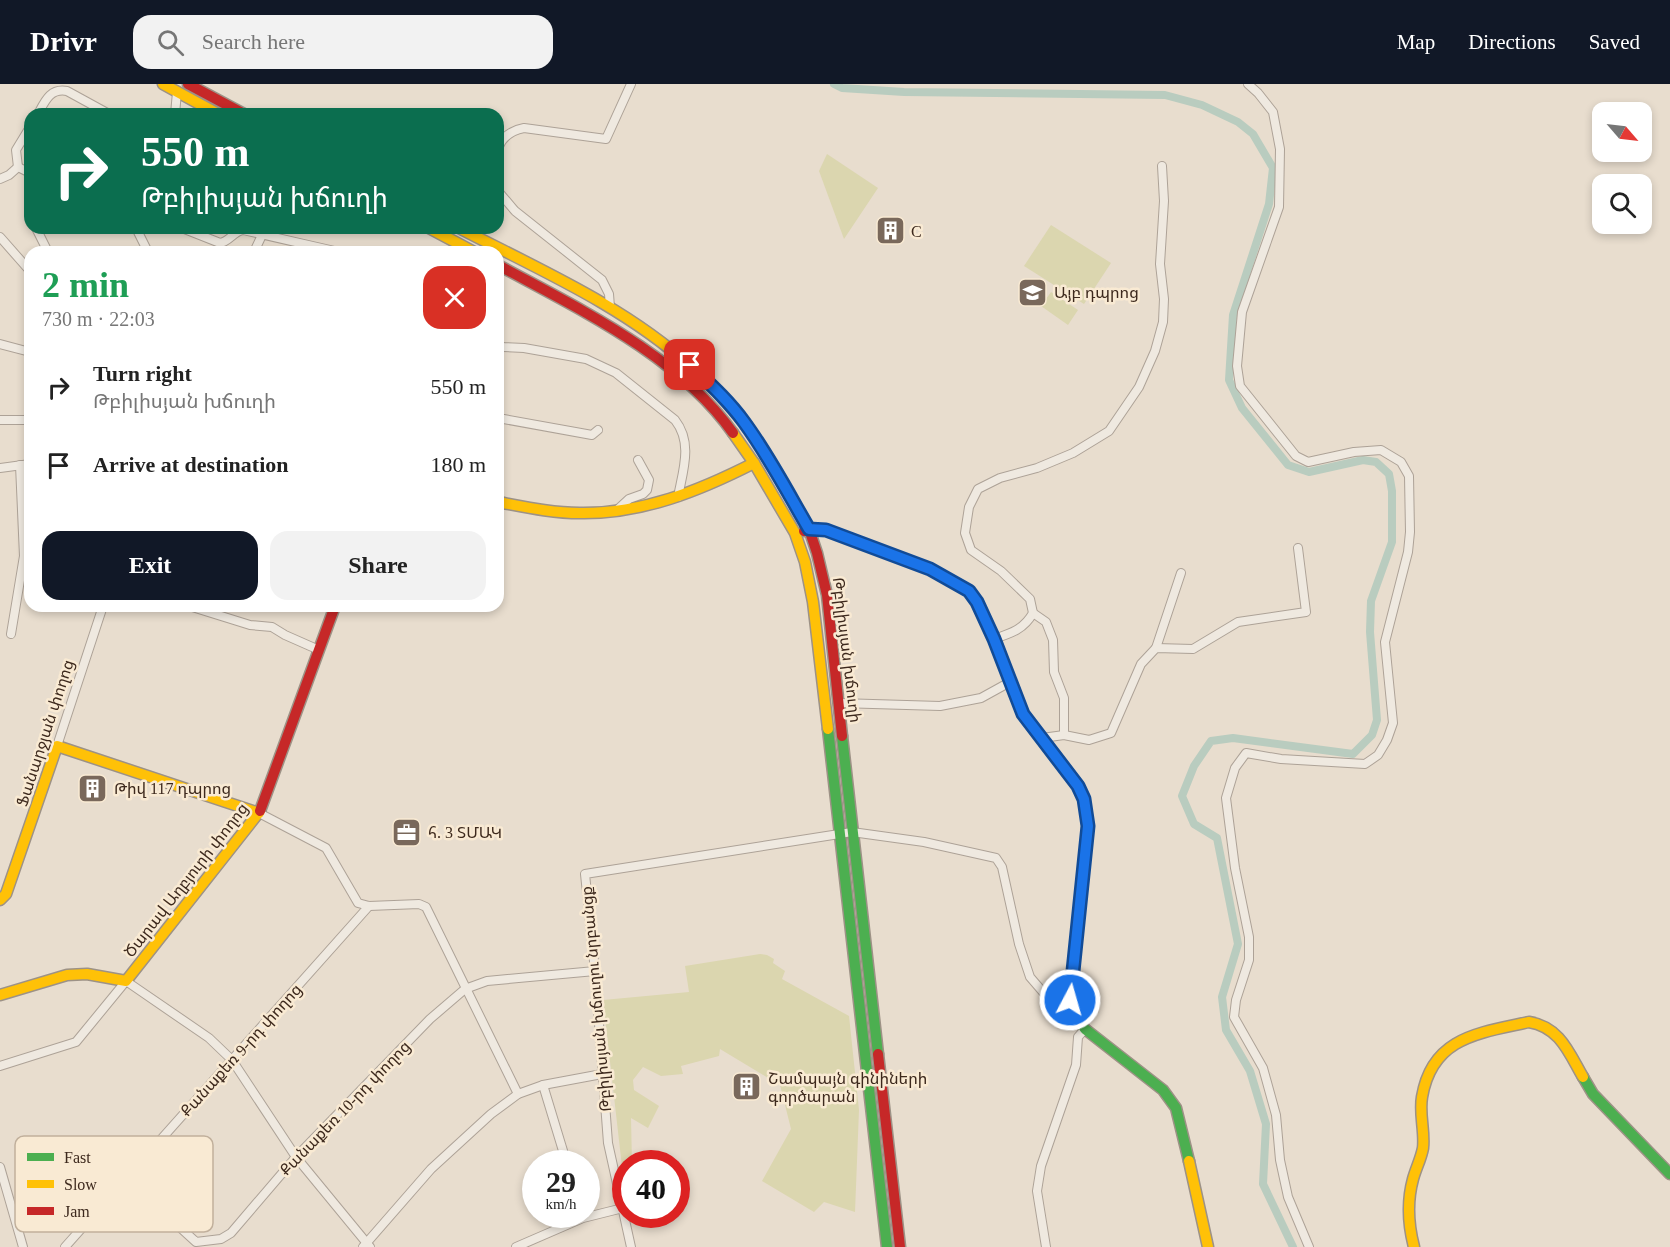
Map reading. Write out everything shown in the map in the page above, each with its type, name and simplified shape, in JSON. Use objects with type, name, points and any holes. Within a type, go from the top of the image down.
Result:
[{"type":"street","points":[[163,84],[207,108]]},
{"type":"street","points":[[188,84],[233,108]]},
{"type":"street","points":[[504,139],[514,130],[524,128],[606,139],[631,84]]},
{"type":"street","points":[[1248,84],[1273,112],[1280,149],[1279,207],[1242,312],[1237,366],[1240,386],[1296,456],[1308,462],[1354,452],[1381,450],[1401,462],[1409,476],[1408,552],[1385,642],[1393,723],[1387,740],[1378,755],[1365,765],[1281,759],[1246,753],[1235,768],[1226,798],[1235,868],[1249,937],[1250,960],[1236,1000],[1234,1017],[1263,1068],[1276,1115],[1280,1160],[1288,1197],[1309,1247]]},
{"type":"street","points":[[41,108],[48,96],[60,90],[67,91],[98,108]]},
{"type":"street","points":[[176,108],[177,92]]},
{"type":"street","points":[[18,167],[16,150],[24,137]]},
{"type":"street","points":[[994,639],[1016,632],[1027,624],[1033,613],[1030,598],[1001,571],[971,550],[965,533],[969,507],[978,489],[1000,478],[1038,468],[1073,453],[1109,431],[1139,387],[1155,351],[1163,322],[1164,299],[1160,264],[1164,201],[1162,166]]},
{"type":"street","points":[[18,167],[24,170]]},
{"type":"street","points":[[0,179],[18,167]]},
{"type":"street","points":[[504,198],[515,211],[602,280],[609,294],[610,307]]},
{"type":"street","points":[[197,234],[224,243],[236,234]]},
{"type":"street","points":[[258,234],[312,246]]},
{"type":"street","points":[[440,234],[463,246]]},
{"type":"street","name":"Թբիլիսյան խճուղի","points":[[470,234],[493,246]]},
{"type":"street","points":[[257,246],[262,235]]},
{"type":"street","points":[[0,237],[24,264]]},
{"type":"street","name":"Թբիլիսյան խճուղի","points":[[504,252],[610,307],[690,365],[717,390],[743,420],[768,456],[809,529],[820,561],[827,595],[900,1247]]},
{"type":"street","name":"Թբիլիսյան խճուղի","points":[[504,268],[619,331],[681,378],[705,400],[730,429],[754,463],[795,533],[805,562],[813,602],[826,698],[839,833],[887,1247]]},
{"type":"street","points":[[0,344],[24,350]]},
{"type":"street","points":[[504,347],[524,348],[586,359],[616,373],[675,420],[686,440],[678,497]]},
{"type":"street","points":[[504,419],[592,435],[598,430]]},
{"type":"street","points":[[0,420],[24,420]]},
{"type":"street","points":[[616,511],[629,498],[643,494],[647,490],[649,480],[638,460]]},
{"type":"street","points":[[504,503],[588,513],[616,511],[666,502],[723,480],[754,463]]},
{"type":"street","points":[[20,465],[24,518]]},
{"type":"street","points":[[0,468],[24,465]]},
{"type":"street","points":[[795,533],[809,529],[826,530],[930,569],[955,581],[969,591],[977,602],[1023,714],[1078,786],[1084,799],[1088,826],[1070,1000],[1076,1016],[1085,1029],[1163,1090],[1176,1108],[1208,1247]]},
{"type":"street","points":[[1156,648],[1193,649],[1238,622],[1306,612],[1298,548]]},
{"type":"street","points":[[11,634],[24,571]]},
{"type":"street","points":[[1042,738],[1064,735],[1089,740],[1111,733],[1141,664],[1156,648],[1181,573]]},
{"type":"street","name":"Ֆանարջյան փողոց","points":[[0,900],[6,894],[101,612]]},
{"type":"street","points":[[208,612],[250,625],[272,627],[319,650]]},
{"type":"street","name":"Ծարավ Աղբյուրի փողոց","points":[[0,995],[67,975],[87,974],[126,981],[260,813],[333,612]]},
{"type":"street","points":[[1033,613],[1046,622],[1053,640],[1054,672],[1064,698],[1064,735]]},
{"type":"street","points":[[839,703],[940,706],[981,698],[1010,682]]},
{"type":"street","points":[[57,746],[260,813],[326,848],[356,901],[361,904],[369,906],[419,904],[426,907],[518,1094]]},
{"type":"street","name":"Թբիլիսյան խճուղու նրբանցք","points":[[612,1160],[608,1143],[585,874],[852,832],[924,842],[996,858],[1002,867],[1019,944],[1030,977],[1061,1013],[1076,1016]]},
{"type":"street","name":"Քանաքեռ 9-րդ փողոց","points":[[165,1136],[369,906]]},
{"type":"street","name":"Քանաքեռ 10-րդ փողոց","points":[[185,1232],[196,1242],[210,1242],[231,1233],[296,1157],[430,1019],[465,989],[487,981],[595,971]]},
{"type":"street","points":[[0,1066],[76,1042],[126,981],[209,1038],[232,1059],[296,1157],[366,1246],[431,1169],[491,1114],[518,1094],[543,1085],[602,1074]]},
{"type":"street","points":[[1414,1247],[1410,1232],[1409,1201],[1423,1145],[1422,1099],[1428,1077],[1437,1060],[1447,1048],[1461,1038],[1529,1022],[1538,1023],[1554,1031],[1593,1094],[1670,1174]]},
{"type":"street","points":[[1046,1247],[1037,1191],[1041,1166],[1076,1065],[1078,1037],[1085,1029]]},
{"type":"street","points":[[543,1085],[563,1150]]},
{"type":"street","points":[[0,1167],[15,1219]]},
{"type":"street","points":[[516,1247],[556,1228]]},
{"type":"street","name":"Թբիլիսյան խճուղու նրբանցք","points":[[627,1228],[631,1247]]},
{"type":"street","points":[[19,1232],[23,1247]]},
{"type":"street","name":"Քանաքեռ 9-րդ փողոց","points":[[65,1247],[79,1232]]},
{"type":"shaded area","points":[[827,154],[878,188],[844,239],[819,171]]},
{"type":"shaded area","points":[[1051,225],[1111,263],[1084,304],[1024,266]]},
{"type":"shaded area","points":[[1051,292],[1078,310],[1068,325],[1041,306]]},
{"type":"shaded area","points":[[760,954],[767,955],[774,959],[773,963],[785,971],[782,979],[849,1016],[859,1110],[855,1212],[824,1202],[814,1212],[762,1181],[791,1129],[780,1085],[720,1049],[719,1056],[681,1066],[683,1074],[661,1076],[643,1067],[633,1080],[634,1090],[659,1106],[648,1128],[631,1118],[632,1150],[620,1150],[603,1000],[689,992],[685,966]]},
{"type":"waterway","points":[[834,84],[842,88],[904,92],[1165,95],[1202,105],[1238,122],[1253,134],[1273,168],[1269,204],[1233,315],[1229,380],[1242,408],[1288,465],[1309,472],[1363,460],[1376,462],[1389,474],[1392,491],[1392,542],[1371,601],[1370,632],[1377,720],[1372,735],[1353,754],[1233,738],[1211,741],[1194,766],[1182,796],[1194,824],[1217,838],[1238,944],[1222,997],[1226,1030],[1250,1071],[1266,1124],[1263,1184],[1293,1247]]},
{"type":"traffic: fast","points":[[828,729],[887,1247]]},
{"type":"traffic: fast","points":[[842,736],[878,1054]]},
{"type":"traffic: fast","points":[[1088,824],[1070,1000],[1076,1016],[1085,1029],[1163,1090],[1176,1108],[1189,1161]]},
{"type":"traffic: fast","points":[[1583,1077],[1593,1094],[1670,1174]]},
{"type":"traffic: slow","points":[[163,84],[207,108]]},
{"type":"traffic: slow","points":[[440,234],[463,246]]},
{"type":"traffic: slow","points":[[471,234],[494,246]]},
{"type":"traffic: slow","points":[[504,251],[609,307],[637,325],[690,366]]},
{"type":"traffic: slow","points":[[733,433],[754,463],[795,533],[805,562],[813,602],[828,729]]},
{"type":"traffic: slow","points":[[504,503],[570,513],[626,510],[670,499],[712,483],[754,463]]},
{"type":"traffic: slow","points":[[0,900],[6,894],[57,746],[259,813]]},
{"type":"traffic: slow","points":[[0,995],[67,975],[87,974],[126,981],[260,811]]},
{"type":"traffic: slow","points":[[1414,1247],[1410,1230],[1409,1204],[1411,1187],[1423,1148],[1422,1097],[1427,1077],[1447,1050],[1460,1041],[1476,1035],[1529,1022],[1549,1029],[1556,1035],[1568,1050],[1583,1077]]},
{"type":"traffic: slow","points":[[1189,1161],[1208,1247]]},
{"type":"traffic: jam","points":[[188,84],[233,108]]},
{"type":"traffic: jam","points":[[504,268],[593,317],[656,357],[710,405],[733,433]]},
{"type":"traffic: jam","points":[[690,366],[714,388],[748,427],[809,529],[827,595],[842,736]]},
{"type":"traffic: jam","points":[[804,531],[826,530],[930,569],[969,591],[977,602],[994,639],[1023,714],[1078,785],[1084,799],[1088,824]]},
{"type":"traffic: jam","points":[[260,811],[333,612]]},
{"type":"traffic: jam","points":[[878,1054],[900,1247]]},
{"type":"place","name":"C","points":[[890,231]]},
{"type":"place","name":"Այբ դպրոց","points":[[1033,292]]},
{"type":"place","name":"Թիվ 117 դպրոց","points":[[93,788]]},
{"type":"place","name":"հ. 3 ՏՄԱԿ","points":[[407,832]]},
{"type":"place","name":"Շամպայն գինիների գործարան","points":[[747,1087]]},
{"type":"route","points":[[690,365],[717,390],[743,420],[768,456],[809,529],[826,530],[930,569],[955,581],[969,591],[977,602],[1023,714],[1078,786],[1084,799],[1088,826],[1070,1000]]}]
